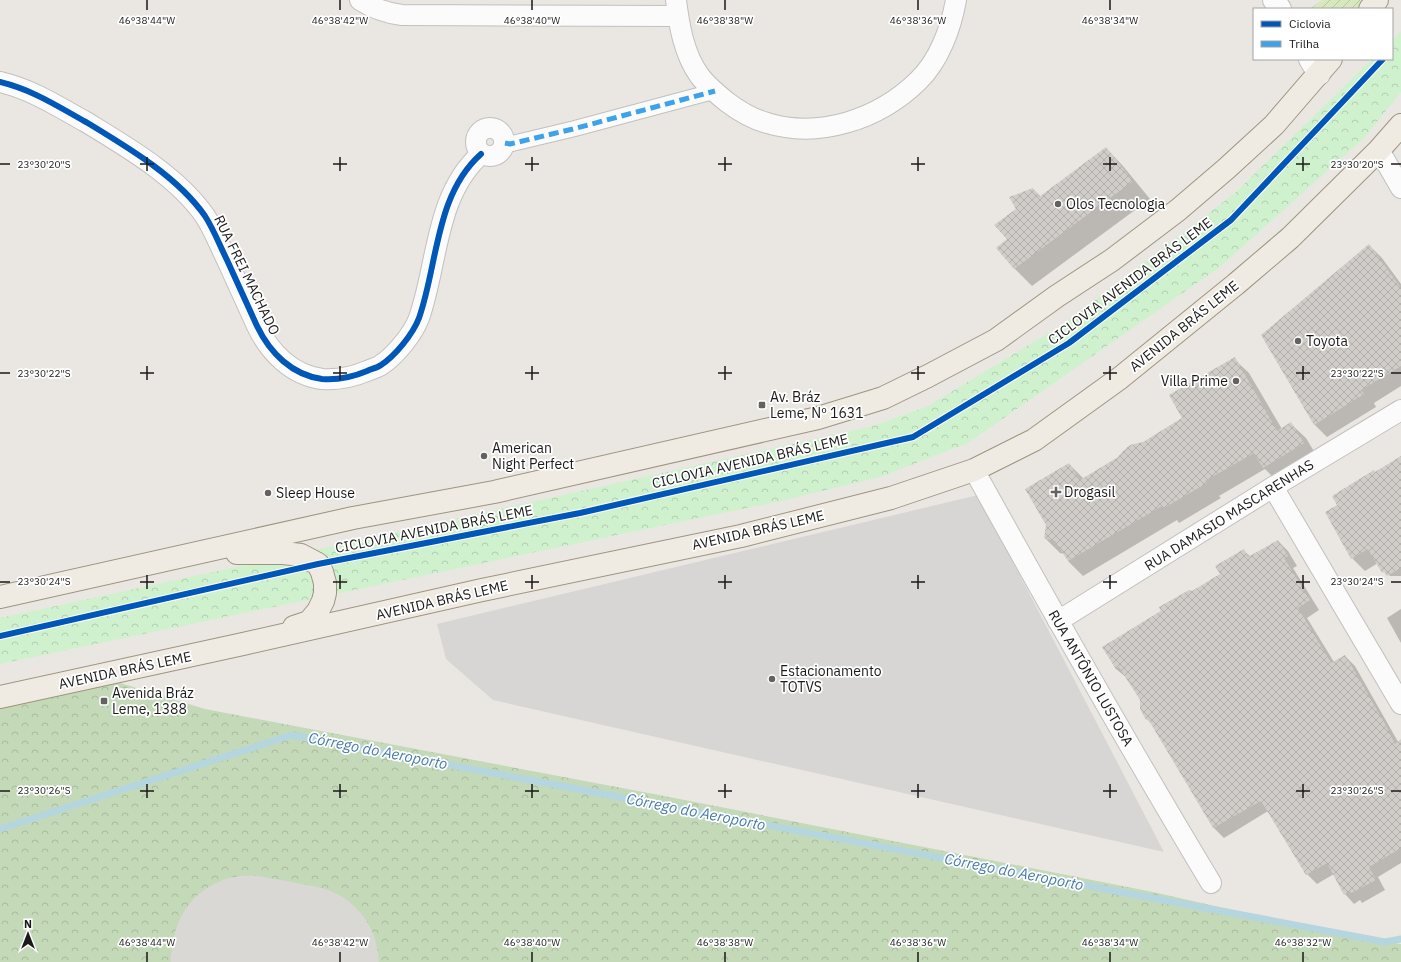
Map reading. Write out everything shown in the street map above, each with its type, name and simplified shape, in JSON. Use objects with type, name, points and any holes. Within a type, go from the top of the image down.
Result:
[{"type":"main road","points":[[1371,8],[1377,0]]},
{"type":"main road","points":[[0,597],[353,518],[494,492],[818,418],[883,398],[996,340],[1057,296],[1112,260],[1178,210],[1274,125],[1320,64]]},
{"type":"main road","name":"AVENIDA BRÁS LEME","points":[[0,697],[482,590],[741,536],[891,498],[974,470],[1034,440],[1120,378],[1290,238],[1379,150],[1401,125]]},
{"type":"main road","points":[[196,553],[282,553],[301,555],[318,564],[324,577],[324,601],[318,611],[308,622],[243,644]]},
{"type":"street","points":[[360,0],[375,9],[386,13],[402,15],[677,8],[693,65],[703,80],[714,92],[743,113],[767,124],[799,128],[829,126],[863,118],[880,109],[918,81],[933,61],[944,42],[956,0]]},
{"type":"street","name":"RUA FREI MACHADO","points":[[0,82],[41,96],[106,134],[162,173],[180,189],[205,216],[215,234],[261,335],[273,353],[290,367],[310,377],[329,380],[356,376],[381,365],[405,343],[418,320],[430,280],[442,222],[455,188],[466,170],[481,154],[476,147],[478,134],[485,129],[493,128],[501,132],[505,139],[505,143]]},
{"type":"street","points":[[505,143],[510,144],[573,129],[714,92]]},
{"type":"street","points":[[1379,150],[1401,188]]},
{"type":"street","name":"RUA DAMASIO MASCARENHAS","points":[[1058,621],[1273,487],[1401,410]]},
{"type":"street","name":"RUA ANTÔNIO LUSTOSA","points":[[974,470],[1058,621],[1168,813],[1211,883]]},
{"type":"street","points":[[1273,487],[1401,704]]},
{"type":"green space","points":[[1322,0],[1365,0],[1358,8],[1311,8]]},
{"type":"green space","points":[[1401,31],[1401,92],[1365,137],[1220,267],[968,443],[880,477],[785,500],[0,664],[0,618],[384,535],[873,426],[926,407],[1065,323],[1235,193],[1371,60],[1393,60],[1393,39]]},
{"type":"green space","points":[[117,682],[205,709],[659,795],[1153,892],[1303,926],[1401,944],[1401,962],[302,962],[249,952],[247,962],[0,962],[0,707]]},
{"type":"shaded area","name":"Estacionamento TOTVS","points":[[978,495],[1164,852],[493,700],[446,659],[437,624]]},
{"type":"building","name":"Olos Tecnologia","points":[[1106,147],[1133,181],[1014,269],[996,248],[1007,239],[994,225],[1016,209],[1009,197],[1033,188],[1039,197]]},
{"type":"building","points":[[1369,244],[1401,288],[1401,366],[1361,390],[1364,394],[1314,425],[1261,335]]},
{"type":"building","points":[[1235,357],[1277,431],[1291,422],[1304,443],[1263,468],[1254,453],[1205,481],[1207,483],[1164,508],[1162,506],[1068,561],[1055,541],[1044,538],[1046,525],[1025,489],[1069,463],[1080,480],[1118,457],[1130,445],[1143,442],[1182,418],[1169,395]]},
{"type":"building","points":[[1401,456],[1401,568],[1387,576],[1384,572],[1382,573],[1368,549],[1351,559],[1325,512],[1337,505],[1332,496],[1374,470],[1375,472]]},
{"type":"building","points":[[1278,540],[1288,556],[1284,558],[1310,600],[1298,608],[1331,663],[1345,655],[1395,744],[1401,739],[1401,848],[1369,867],[1376,880],[1344,895],[1327,863],[1306,875],[1261,801],[1213,828],[1148,719],[1146,720],[1140,709],[1140,700],[1119,667],[1116,669],[1102,647],[1161,611],[1159,607],[1189,590],[1192,591],[1220,574],[1215,566],[1244,549],[1248,557]]},
{"type":"waterway","name":"Córrego do Aeroporto","points":[[0,829],[292,735],[1385,942],[1401,939]]},
{"type":"runway","points":[[247,962],[249,952],[302,962]]},
{"type":"marked path","points":[[505,143],[510,144],[573,129],[715,91]]},
{"type":"cycle path","name":"CICLOVIA AVENIDA BRÁS LEME","points":[[0,636],[318,564],[580,513],[913,437],[1069,343],[1231,220],[1382,60]]},
{"type":"cycle path","points":[[0,82],[23,89],[55,104],[134,152],[166,175],[194,202],[205,216],[214,232],[257,326],[268,345],[275,354],[292,368],[311,377],[322,379],[351,376],[378,367],[392,356],[408,338],[419,318],[446,210],[455,189],[466,171],[481,154]]},
{"type":"place","name":"Olos Tecnologia","points":[[1058,204]]},
{"type":"place","name":"Toyota","points":[[1298,341]]},
{"type":"place","name":"Villa Prime","points":[[1236,381]]},
{"type":"place","name":"Av. Bráz Leme, Nº 1631","points":[[762,405]]},
{"type":"place","name":"American Night Perfect","points":[[484,456]]},
{"type":"place","name":"Drogasil","points":[[1056,492]]},
{"type":"place","name":"Sleep House","points":[[268,493]]},
{"type":"place","name":"Estacionamento TOTVS","points":[[772,679]]},
{"type":"place","name":"Avenida Bráz Leme, 1388","points":[[104,701]]}]
